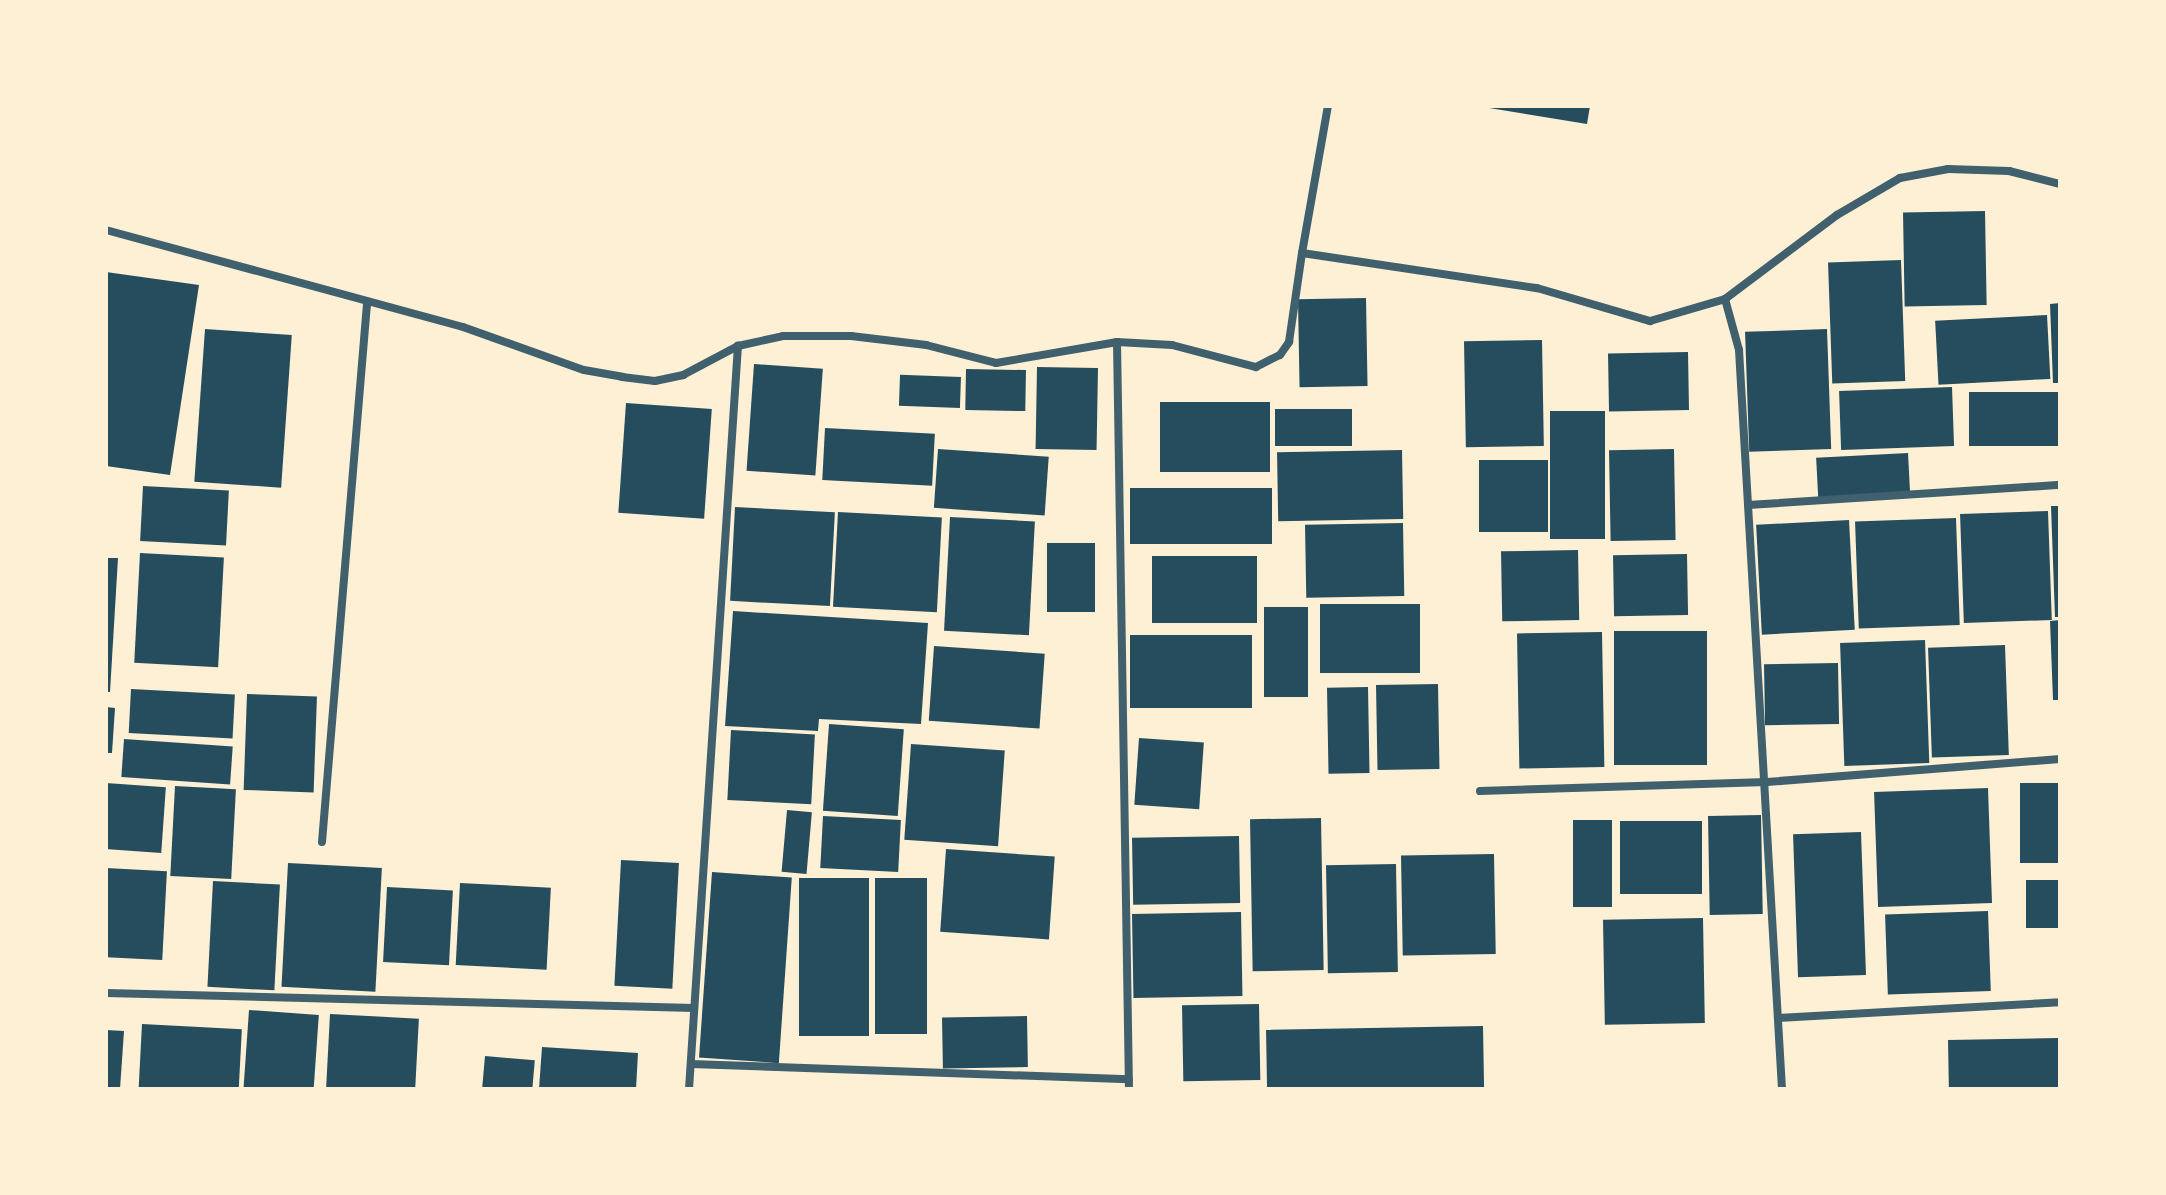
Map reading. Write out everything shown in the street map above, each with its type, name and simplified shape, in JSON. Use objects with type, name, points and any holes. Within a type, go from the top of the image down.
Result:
[{"type":"street","points":[[106,230],[367,304],[463,327],[584,370],[655,381],[683,375],[738,346],[783,336],[851,336],[926,345],[996,363],[1117,342],[1172,345],[1256,367],[1268,363],[1289,342],[1328,106]]},
{"type":"street","points":[[1302,253],[1537,288],[1650,321],[1725,299],[1837,215],[1900,178],[1948,169],[2009,171],[2060,184]]},
{"type":"street","points":[[1725,299],[1739,350],[1767,782],[1782,1089]]},
{"type":"street","points":[[322,842],[367,304]]},
{"type":"street","points":[[1117,342],[1129,1089]]},
{"type":"street","points":[[689,1089],[738,346]]},
{"type":"street","points":[[1748,505],[2060,485]]},
{"type":"street","points":[[1480,791],[1767,782],[2060,759]]},
{"type":"street","points":[[106,993],[694,1008]]},
{"type":"street","points":[[1778,1018],[2060,1002]]},
{"type":"street","points":[[691,1064],[1129,1079]]},
{"type":"building","points":[[1477,106],[1590,106],[1587,124]]},
{"type":"building","points":[[1985,211],[1987,305],[1905,306],[1903,212]]},
{"type":"building","points":[[1901,260],[1905,381],[1832,383],[1828,263]]},
{"type":"building","points":[[106,272],[199,285],[170,475],[106,466]]},
{"type":"building","points":[[1366,298],[1368,386],[1300,387],[1298,299]]},
{"type":"building","points":[[2060,303],[2060,383],[2053,383],[2050,304]]},
{"type":"building","points":[[2047,315],[2050,379],[1939,385],[1935,321]]},
{"type":"building","points":[[205,329],[292,335],[281,488],[194,482]]},
{"type":"building","points":[[1827,329],[1831,449],[1749,452],[1745,332]]},
{"type":"building","points":[[1542,340],[1544,446],[1466,447],[1464,341]]},
{"type":"building","points":[[1688,352],[1689,410],[1609,411],[1608,353]]},
{"type":"building","points":[[754,364],[823,369],[815,476],[747,471]]},
{"type":"building","points":[[1037,367],[1098,368],[1097,450],[1036,449]]},
{"type":"building","points":[[966,369],[1026,370],[1025,411],[965,410]]},
{"type":"building","points":[[900,375],[961,377],[960,408],[899,406]]},
{"type":"building","points":[[1952,387],[1954,446],[1841,450],[1839,391]]},
{"type":"building","points":[[1969,392],[2060,392],[2060,446],[1969,446]]},
{"type":"building","points":[[1160,402],[1270,402],[1270,472],[1160,472]]},
{"type":"building","points":[[626,403],[712,409],[704,519],[618,513]]},
{"type":"building","points":[[1275,409],[1352,409],[1352,446],[1275,446]]},
{"type":"building","points":[[1550,411],[1605,411],[1605,539],[1550,539]]},
{"type":"building","points":[[825,428],[935,434],[932,486],[822,480]]},
{"type":"building","points":[[938,449],[1049,457],[1045,516],[934,508]]},
{"type":"building","points":[[1674,449],[1676,540],[1611,541],[1609,450]]},
{"type":"building","points":[[1402,450],[1403,519],[1278,521],[1277,452]]},
{"type":"building","points":[[1908,453],[1910,493],[1818,498],[1816,458]]},
{"type":"building","points":[[1479,460],[1548,460],[1548,532],[1479,532]]},
{"type":"building","points":[[143,486],[229,491],[226,545],[140,541]]},
{"type":"building","points":[[1130,488],[1272,488],[1272,544],[1130,544]]},
{"type":"building","points":[[2051,506],[2060,506],[2060,617],[2055,617]]},
{"type":"building","points":[[735,507],[835,512],[830,606],[730,601]]},
{"type":"building","points":[[2048,511],[2052,620],[1964,623],[1960,514]]},
{"type":"building","points":[[838,512],[942,517],[937,612],[833,607]]},
{"type":"building","points":[[950,517],[1035,521],[1029,635],[944,631]]},
{"type":"building","points":[[1956,518],[1960,625],[1859,628],[1855,522]]},
{"type":"building","points":[[1849,520],[1855,630],[1762,635],[1756,525]]},
{"type":"building","points":[[1403,523],[1404,596],[1306,598],[1305,525]]},
{"type":"building","points":[[1047,543],[1095,543],[1095,612],[1047,612]]},
{"type":"building","points":[[1578,550],[1579,620],[1502,621],[1501,551]]},
{"type":"building","points":[[140,553],[224,557],[218,667],[134,663]]},
{"type":"building","points":[[1687,554],[1688,615],[1614,616],[1613,555]]},
{"type":"building","points":[[1152,556],[1257,556],[1257,623],[1152,623]]},
{"type":"building","points":[[106,558],[118,558],[110,692],[106,692]]},
{"type":"building","points":[[1320,604],[1420,604],[1420,673],[1320,673]]},
{"type":"building","points":[[1264,607],[1308,607],[1308,697],[1264,697]]},
{"type":"building","points":[[733,611],[928,623],[921,724],[819,719],[818,731],[725,726]]},
{"type":"building","points":[[2060,620],[2060,700],[2053,700],[2050,621]]},
{"type":"building","points":[[1614,631],[1707,631],[1707,765],[1614,765]]},
{"type":"building","points":[[1602,632],[1604,767],[1519,768],[1517,633]]},
{"type":"building","points":[[1130,635],[1252,635],[1252,708],[1130,708]]},
{"type":"building","points":[[1925,640],[1929,763],[1844,766],[1840,643]]},
{"type":"building","points":[[2005,645],[2009,755],[1932,758],[1928,648]]},
{"type":"building","points":[[934,646],[1045,654],[1039,729],[929,721]]},
{"type":"building","points":[[1838,663],[1839,724],[1765,725],[1764,664]]},
{"type":"building","points":[[1438,684],[1439,769],[1377,770],[1376,685]]},
{"type":"building","points":[[1368,687],[1370,773],[1329,774],[1327,688]]},
{"type":"building","points":[[131,689],[235,694],[233,738],[129,733]]},
{"type":"building","points":[[247,694],[317,696],[314,792],[244,790]]},
{"type":"building","points":[[106,707],[115,708],[112,753],[106,753]]},
{"type":"building","points":[[829,724],[904,729],[898,816],[823,811]]},
{"type":"building","points":[[731,730],[815,734],[811,804],[727,800]]},
{"type":"building","points":[[1139,738],[1204,743],[1199,809],[1134,805]]},
{"type":"building","points":[[124,739],[233,747],[230,785],[121,777]]},
{"type":"building","points":[[911,744],[1005,751],[998,846],[904,840]]},
{"type":"building","points":[[106,783],[166,787],[161,853],[106,849]]},
{"type":"building","points":[[2020,783],[2060,783],[2060,863],[2020,863]]},
{"type":"building","points":[[175,786],[236,789],[231,879],[170,876]]},
{"type":"building","points":[[1988,788],[1992,903],[1878,907],[1874,792]]},
{"type":"building","points":[[787,810],[812,812],[807,874],[782,872]]},
{"type":"building","points":[[1761,815],[1763,914],[1710,915],[1708,816]]},
{"type":"building","points":[[823,816],[901,820],[898,872],[820,868]]},
{"type":"building","points":[[1321,818],[1324,970],[1253,971],[1250,819]]},
{"type":"building","points":[[1573,820],[1612,820],[1612,907],[1573,907]]},
{"type":"building","points":[[1620,821],[1702,821],[1702,894],[1620,894]]},
{"type":"building","points":[[1861,832],[1866,975],[1798,977],[1793,834]]},
{"type":"building","points":[[1239,836],[1240,903],[1133,905],[1132,838]]},
{"type":"building","points":[[946,849],[1055,857],[1049,939],[940,932]]},
{"type":"building","points":[[1494,854],[1496,954],[1403,956],[1401,856]]},
{"type":"building","points":[[621,860],[679,863],[672,989],[614,986]]},
{"type":"building","points":[[288,863],[382,868],[375,992],[282,987]]},
{"type":"building","points":[[1396,864],[1398,972],[1328,973],[1326,865]]},
{"type":"building","points":[[106,868],[167,871],[162,960],[106,957]]},
{"type":"building","points":[[712,872],[792,878],[779,1063],[699,1058]]},
{"type":"building","points":[[799,878],[869,878],[869,1036],[799,1036]]},
{"type":"building","points":[[875,878],[927,878],[927,1034],[875,1034]]},
{"type":"building","points":[[2026,880],[2060,880],[2060,928],[2026,928]]},
{"type":"building","points":[[213,881],[280,885],[274,990],[207,987]]},
{"type":"building","points":[[460,883],[551,888],[547,970],[456,965]]},
{"type":"building","points":[[387,887],[453,890],[449,965],[383,962]]},
{"type":"building","points":[[1988,911],[1991,991],[1888,995],[1885,915]]},
{"type":"building","points":[[1241,912],[1242,996],[1133,998],[1132,914]]},
{"type":"building","points":[[1703,918],[1705,1023],[1605,1025],[1603,920]]},
{"type":"building","points":[[1259,1004],[1260,1080],[1183,1081],[1182,1005]]},
{"type":"building","points":[[249,1010],[319,1015],[314,1089],[243,1089]]},
{"type":"building","points":[[330,1014],[419,1019],[415,1089],[326,1089]]},
{"type":"building","points":[[1027,1016],[1028,1067],[943,1068],[942,1017]]},
{"type":"building","points":[[142,1024],[242,1029],[239,1089],[139,1089]]},
{"type":"building","points":[[1483,1026],[1484,1089],[1267,1089],[1266,1030]]},
{"type":"building","points":[[106,1030],[124,1031],[120,1089],[106,1089]]},
{"type":"building","points":[[2059,1038],[2060,1089],[1949,1089],[1948,1040]]},
{"type":"building","points":[[542,1047],[638,1053],[636,1089],[539,1089]]},
{"type":"building","points":[[485,1056],[535,1060],[532,1089],[482,1089]]}]
